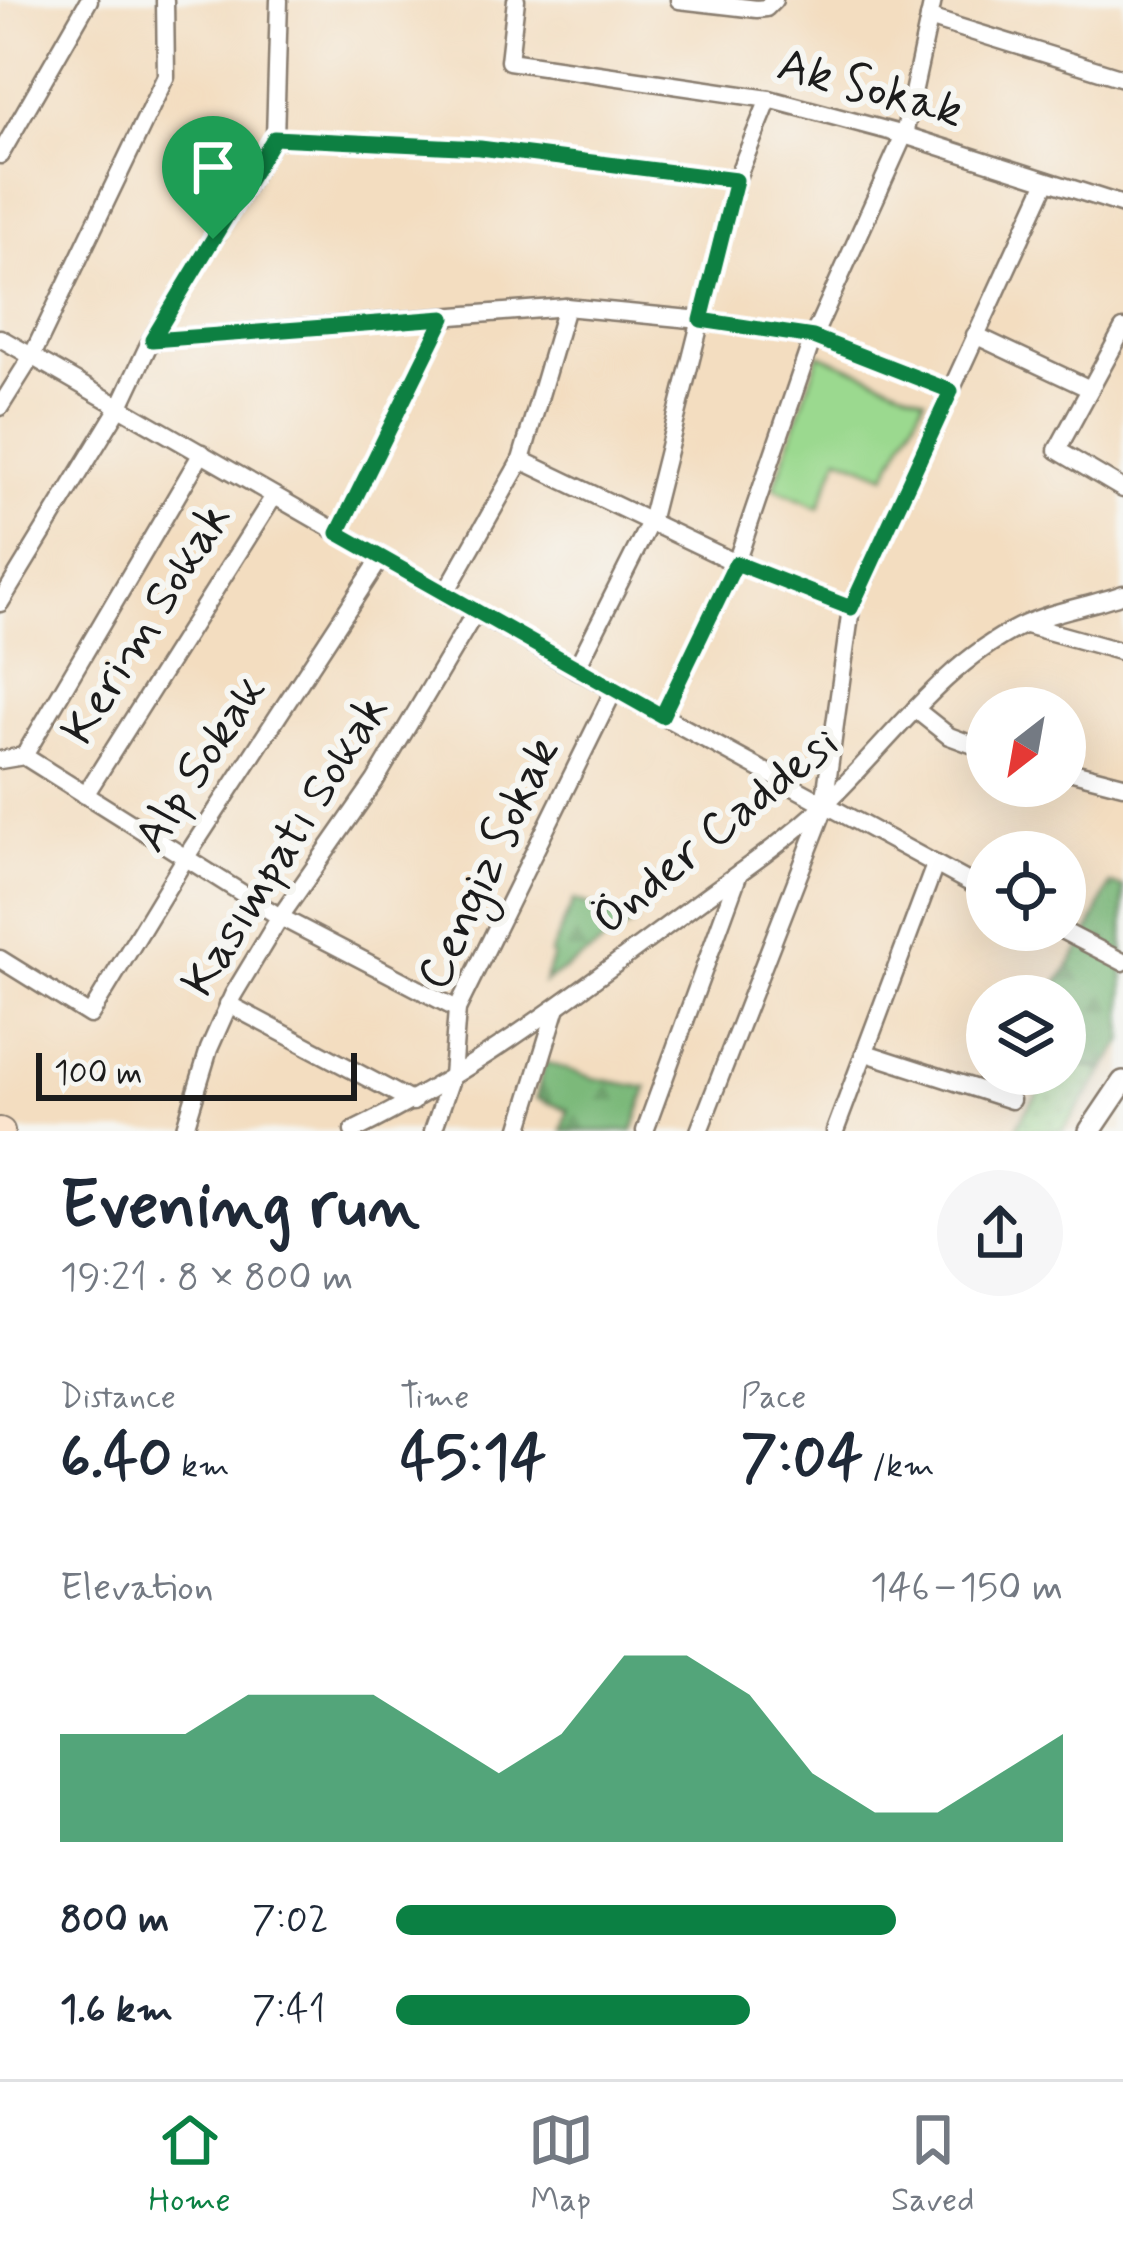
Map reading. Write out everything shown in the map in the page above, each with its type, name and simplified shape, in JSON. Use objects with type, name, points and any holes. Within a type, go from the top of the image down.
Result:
[{"type":"street","points":[[0,155],[89,0]]},
{"type":"street","points":[[0,407],[32,356],[166,76],[165,0]]},
{"type":"street","points":[[0,603],[274,138],[279,0]]},
{"type":"street","name":"Ak Sokak","points":[[517,0],[509,61],[769,99],[904,135],[1123,205]]},
{"type":"street","points":[[679,0],[757,9],[773,0]]},
{"type":"street","points":[[662,716],[736,563],[813,337],[904,135],[931,9],[1123,78]]},
{"type":"street","points":[[576,669],[650,522],[736,180],[769,99]]},
{"type":"street","points":[[274,138],[480,148],[736,180]]},
{"type":"street","points":[[699,1131],[824,805],[851,608],[1047,181]]},
{"type":"street","points":[[152,340],[566,307],[813,337],[951,391]]},
{"type":"street","points":[[445,594],[520,460],[566,307]]},
{"type":"street","points":[[338,533],[444,318]]},
{"type":"street","points":[[1123,329],[1057,450],[1123,489]]},
{"type":"street","points":[[975,335],[1090,389]]},
{"type":"street","points":[[0,338],[576,669],[966,882]]},
{"type":"street","points":[[24,757],[202,453]]},
{"type":"street","points":[[520,460],[736,563],[851,608]]},
{"type":"street","name":"Kerim Sokak","points":[[85,795],[274,496]]},
{"type":"street","name":"Alp Sokak","points":[[0,959],[90,1015],[381,558]]},
{"type":"street","name":"Önder Caddesi","points":[[353,1131],[413,1102],[557,1007],[740,870],[824,805],[915,709],[985,648],[1024,624],[1123,594]]},
{"type":"street","name":"Kasımpatı Sokak","points":[[184,1131],[228,1004],[280,917],[375,781],[476,611]]},
{"type":"street","points":[[1024,624],[1123,652]]},
{"type":"street","name":"Cengiz Sokak","points":[[433,1131],[452,1076],[457,1009],[614,689]]},
{"type":"street","points":[[915,709],[949,736],[966,742]]},
{"type":"street","points":[[0,760],[24,757],[280,917],[457,1009]]},
{"type":"street","points":[[1086,775],[1123,785]]},
{"type":"street","points":[[835,1131],[935,866]]},
{"type":"street","points":[[645,1131],[740,870]]},
{"type":"street","points":[[1086,943],[1123,962]]},
{"type":"street","points":[[228,1004],[413,1102]]},
{"type":"street","points":[[519,1131],[557,1007]]},
{"type":"street","points":[[866,1053],[1011,1100]]},
{"type":"street","points":[[1090,1131],[1123,1082]]},
{"type":"green space","points":[[819,354],[925,398],[886,475],[839,456],[819,508],[774,488]]},
{"type":"green space","points":[[1110,884],[1123,887],[1123,1041],[1104,1071],[1086,1066],[1086,975],[1063,975],[1078,951],[1086,951],[1086,938]]},
{"type":"green space","points":[[574,900],[636,922],[544,983],[550,954]]},
{"type":"green space","points":[[545,1062],[593,1078],[647,1088],[633,1131],[562,1131],[568,1110],[536,1098]]},
{"type":"green space","points":[[1086,1066],[1104,1071],[1062,1131],[1016,1131],[1038,1095],[1086,1095]]},
{"type":"route","points":[[274,138],[480,148],[736,180],[701,320],[813,337],[951,391],[851,608],[736,563],[662,716],[338,533],[444,318],[152,340],[213,239],[274,138]]}]
